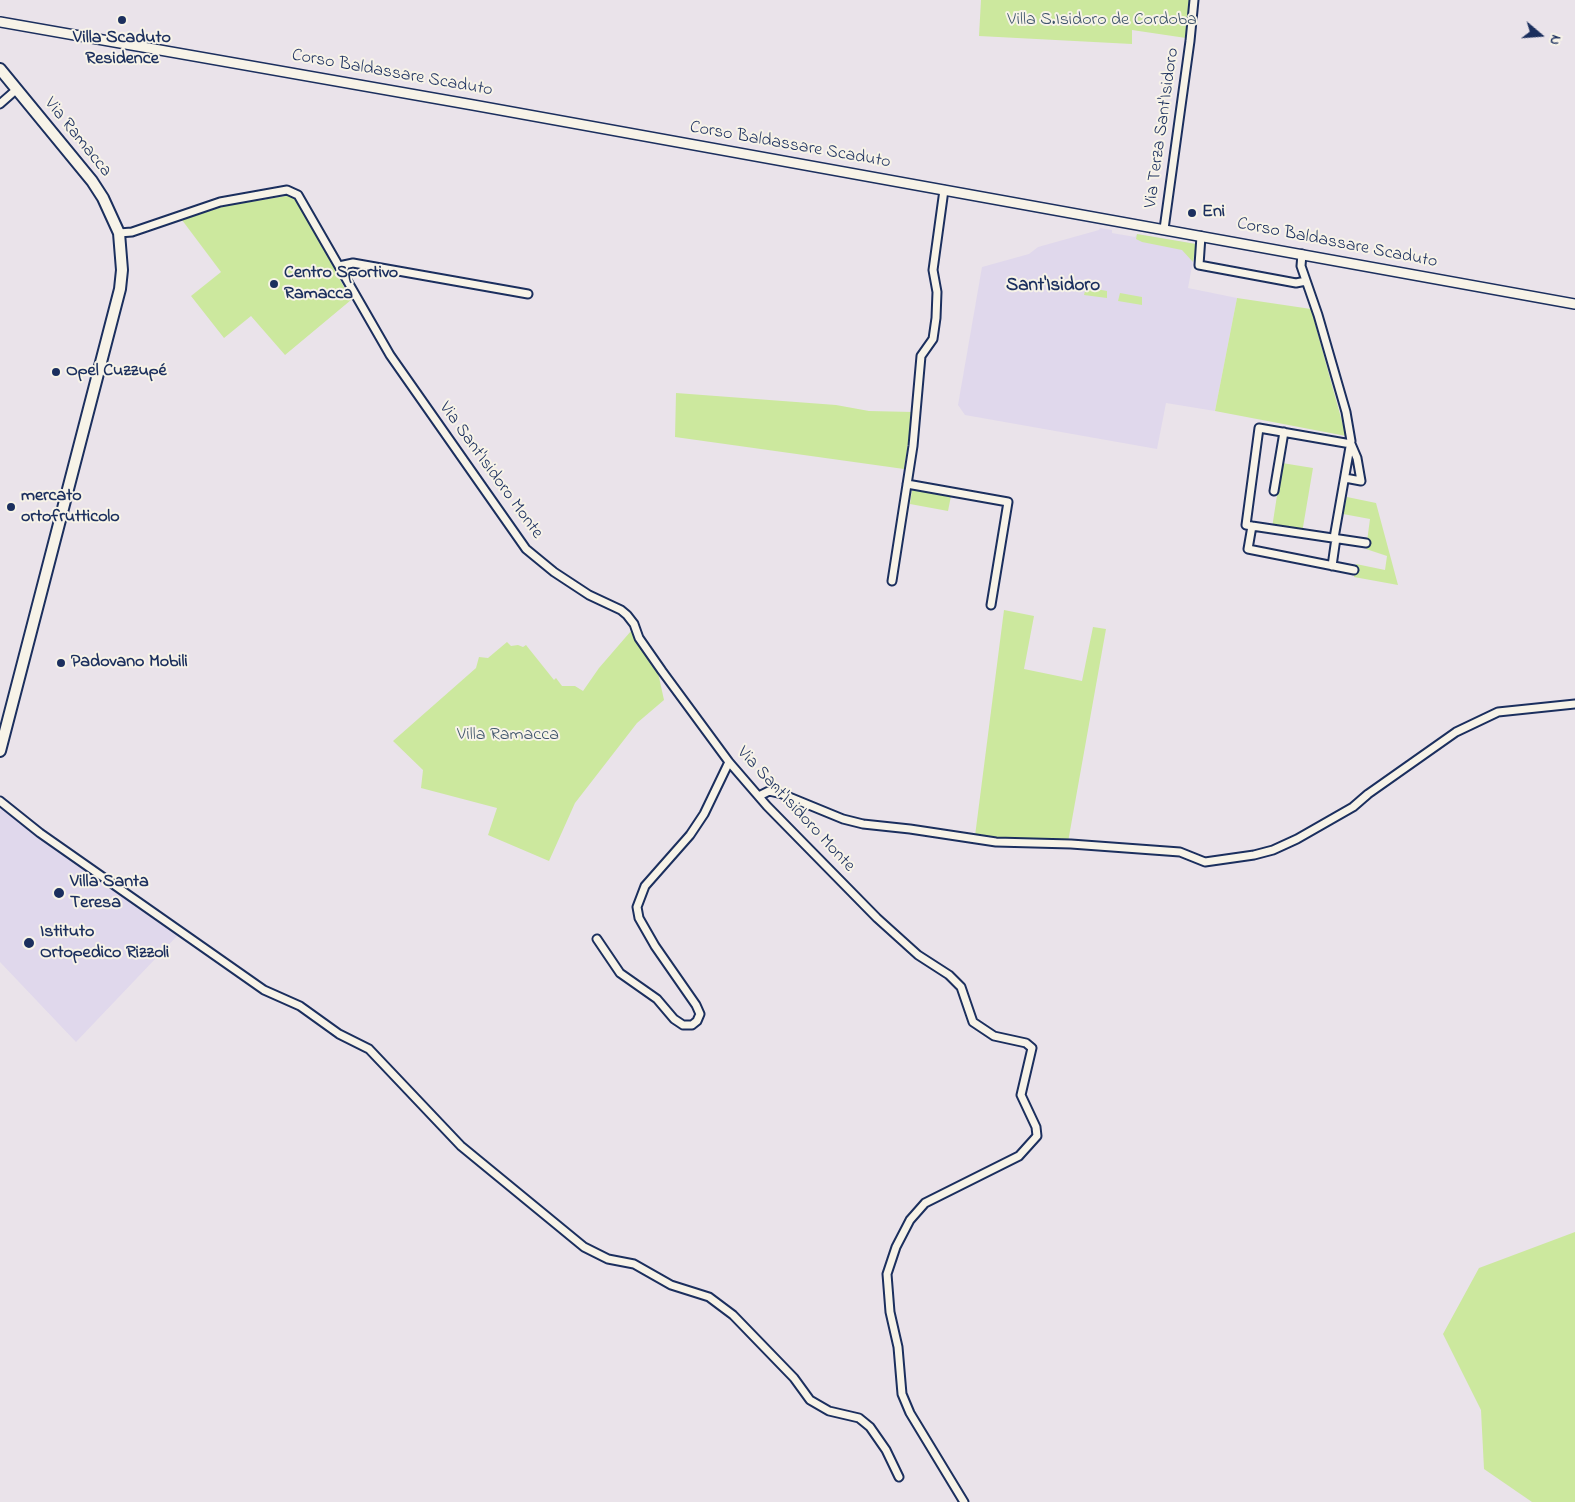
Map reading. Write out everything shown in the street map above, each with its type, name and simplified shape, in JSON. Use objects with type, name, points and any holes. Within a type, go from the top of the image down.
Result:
[{"type":"main road","name":"Via Ramacca","points":[[0,69],[92,181],[114,216],[119,233],[122,270],[120,289],[0,751]]},
{"type":"street","name":"Via Terza Sant'Isidoro","points":[[1164,229],[1194,0]]},
{"type":"street","name":"Corso Baldassare Scaduto","points":[[0,22],[1575,304]]},
{"type":"street","points":[[0,104],[16,90]]},
{"type":"street","points":[[892,581],[907,484],[921,356],[932,339],[936,318],[937,292],[933,270],[944,190]]},
{"type":"street","name":"Via Sant'Isidoro Monte","points":[[119,233],[132,232],[220,202],[292,191],[302,199],[390,355],[526,549],[554,572],[589,595],[621,610],[627,615],[643,645],[729,762],[759,796],[876,918],[918,955],[949,975],[961,987],[973,1022],[994,1036],[1026,1044],[1032,1048],[1021,1095],[1036,1127],[1037,1136],[1018,1156],[925,1203],[910,1220],[896,1247],[887,1274],[890,1312],[898,1347],[902,1394],[910,1413],[964,1502]]},
{"type":"street","points":[[1201,236],[1199,265],[1296,283],[1306,281]]},
{"type":"street","points":[[1302,254],[1300,266],[1346,412],[1351,444],[1361,481],[1345,478]]},
{"type":"street","points":[[339,266],[352,263],[528,294]]},
{"type":"street","points":[[1351,444],[1260,428],[1246,526],[1366,543]]},
{"type":"street","points":[[1274,491],[1284,432]]},
{"type":"street","points":[[1332,566],[1351,444]]},
{"type":"street","points":[[907,484],[1008,502],[992,605]]},
{"type":"street","points":[[1252,526],[1248,549],[1354,570]]},
{"type":"street","points":[[759,796],[769,791],[782,794],[863,824],[910,828],[996,842],[1071,844],[1180,852],[1205,862],[1254,855],[1273,850],[1297,839],[1353,807],[1368,794],[1456,732],[1490,716],[1539,706],[1575,704]]},
{"type":"street","points":[[597,939],[620,973],[657,999],[674,1019],[683,1025],[692,1025],[697,1021],[700,1014],[696,1005],[655,946],[636,907],[645,886],[690,835],[704,814],[729,762]]},
{"type":"street","points":[[0,801],[40,833],[264,990],[300,1006],[339,1034],[369,1049],[461,1146],[584,1247],[608,1259],[634,1264],[671,1285],[709,1297],[733,1315],[794,1378],[810,1400],[829,1411],[859,1418],[870,1427],[886,1450],[899,1477]]},
{"type":"shaded area","points":[[1100,228],[1112,230],[1112,233],[1135,237],[1137,234],[1196,244],[1188,288],[1237,298],[1215,411],[1166,403],[1157,449],[965,415],[958,405],[982,267],[1029,254],[1038,247],[1099,230]]},
{"type":"shaded area","name":"Villa Santa Teresa","points":[[0,810],[5,810],[177,936],[76,1042],[0,962]]},
{"type":"green space","name":"Villa S.Isidoro de Cordoba","points":[[981,0],[1190,0],[1186,38],[1132,30],[1132,44],[979,36]]},
{"type":"green space","name":"Centro Sportivo Ramacca","points":[[292,195],[296,198],[351,300],[285,355],[251,316],[224,338],[191,296],[221,272],[182,220],[225,206]]},
{"type":"green space","points":[[1137,234],[1196,244],[1193,262],[1182,250],[1142,242],[1136,239]]},
{"type":"green space","points":[[1086,287],[1107,291],[1107,298],[1084,295]]},
{"type":"green space","points":[[1120,293],[1142,297],[1142,305],[1118,301]]},
{"type":"green space","points":[[1237,298],[1311,309],[1346,436],[1215,411]]},
{"type":"green space","points":[[676,393],[836,405],[869,411],[913,412],[904,469],[675,437]]},
{"type":"green space","points":[[1282,463],[1313,468],[1302,533],[1272,528]]},
{"type":"green space","points":[[912,490],[951,496],[948,511],[910,504]]},
{"type":"green space","points":[[1347,497],[1376,503],[1398,585],[1354,577],[1356,564],[1385,570],[1387,556],[1366,549],[1370,519],[1343,514]]},
{"type":"green space","points":[[1004,610],[1034,616],[1024,669],[1082,681],[1093,627],[1106,629],[1068,842],[1017,842],[975,836]]},
{"type":"green space","name":"Villa Ramacca","points":[[631,631],[657,668],[664,700],[637,723],[575,803],[549,861],[488,835],[497,808],[421,788],[423,770],[393,741],[476,668],[479,657],[488,658],[507,642],[511,646],[518,645],[523,647],[526,645],[554,680],[556,678],[562,686],[575,686],[583,691],[599,668]]},
{"type":"green space","points":[[1575,1232],[1575,1502],[1532,1502],[1484,1469],[1481,1410],[1443,1334],[1479,1268]]},
{"type":"place","name":"Villa Scaduto Residence","points":[[122,20]]},
{"type":"place","name":"Eni","points":[[1192,213]]},
{"type":"place","name":"Centro Sportivo Ramacca","points":[[274,284]]},
{"type":"place","name":"Opel Cuzzupé","points":[[56,372]]},
{"type":"place","name":"mercato ortofrutticolo","points":[[11,507]]},
{"type":"place","name":"Padovano Mobili","points":[[61,663]]},
{"type":"place","name":"Villa Santa Teresa","points":[[59,893]]},
{"type":"place","name":"Istituto Ortopedico Rizzoli","points":[[29,943]]},
{"type":"district","name":"Sant'Isidoro","points":[[1053,287]]}]
